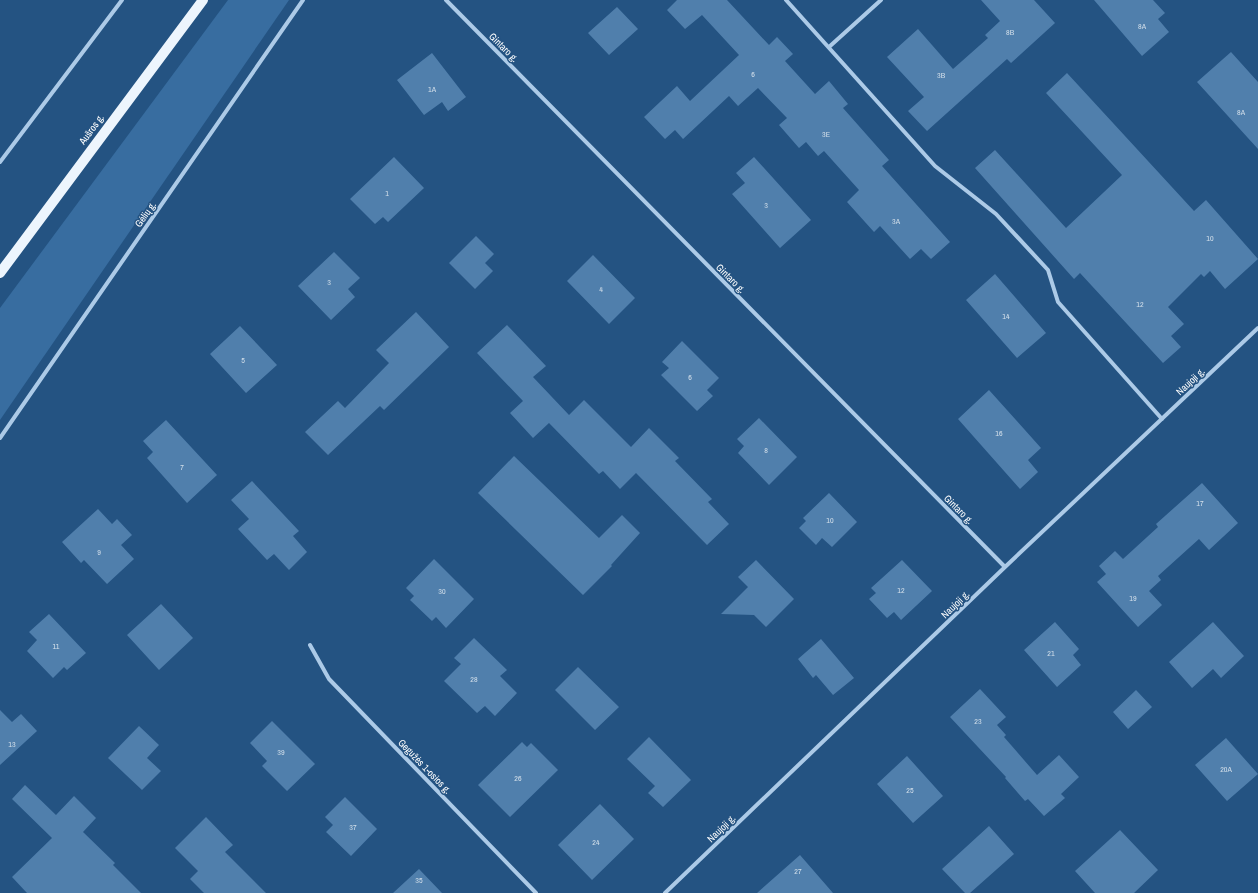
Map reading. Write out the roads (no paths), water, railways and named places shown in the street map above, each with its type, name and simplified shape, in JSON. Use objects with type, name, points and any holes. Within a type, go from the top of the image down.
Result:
[{"type":"main road","name":"Aušros g.","points":[[0,273],[202,0]]},
{"type":"street","points":[[0,162],[122,0]]},
{"type":"street","name":"Gėlių g.","points":[[0,438],[303,0]]},
{"type":"street","name":"Gintaro g.","points":[[446,0],[1005,567]]},
{"type":"street","points":[[786,0],[936,166],[996,214],[1048,270],[1058,302],[1162,418]]},
{"type":"street","points":[[829,47],[880,0]]},
{"type":"street","name":"Naujoji g.","points":[[665,893],[1005,567],[1258,328]]},
{"type":"street","name":"Gegužės 1-osios g.","points":[[310,645],[330,679],[536,893]]}]
